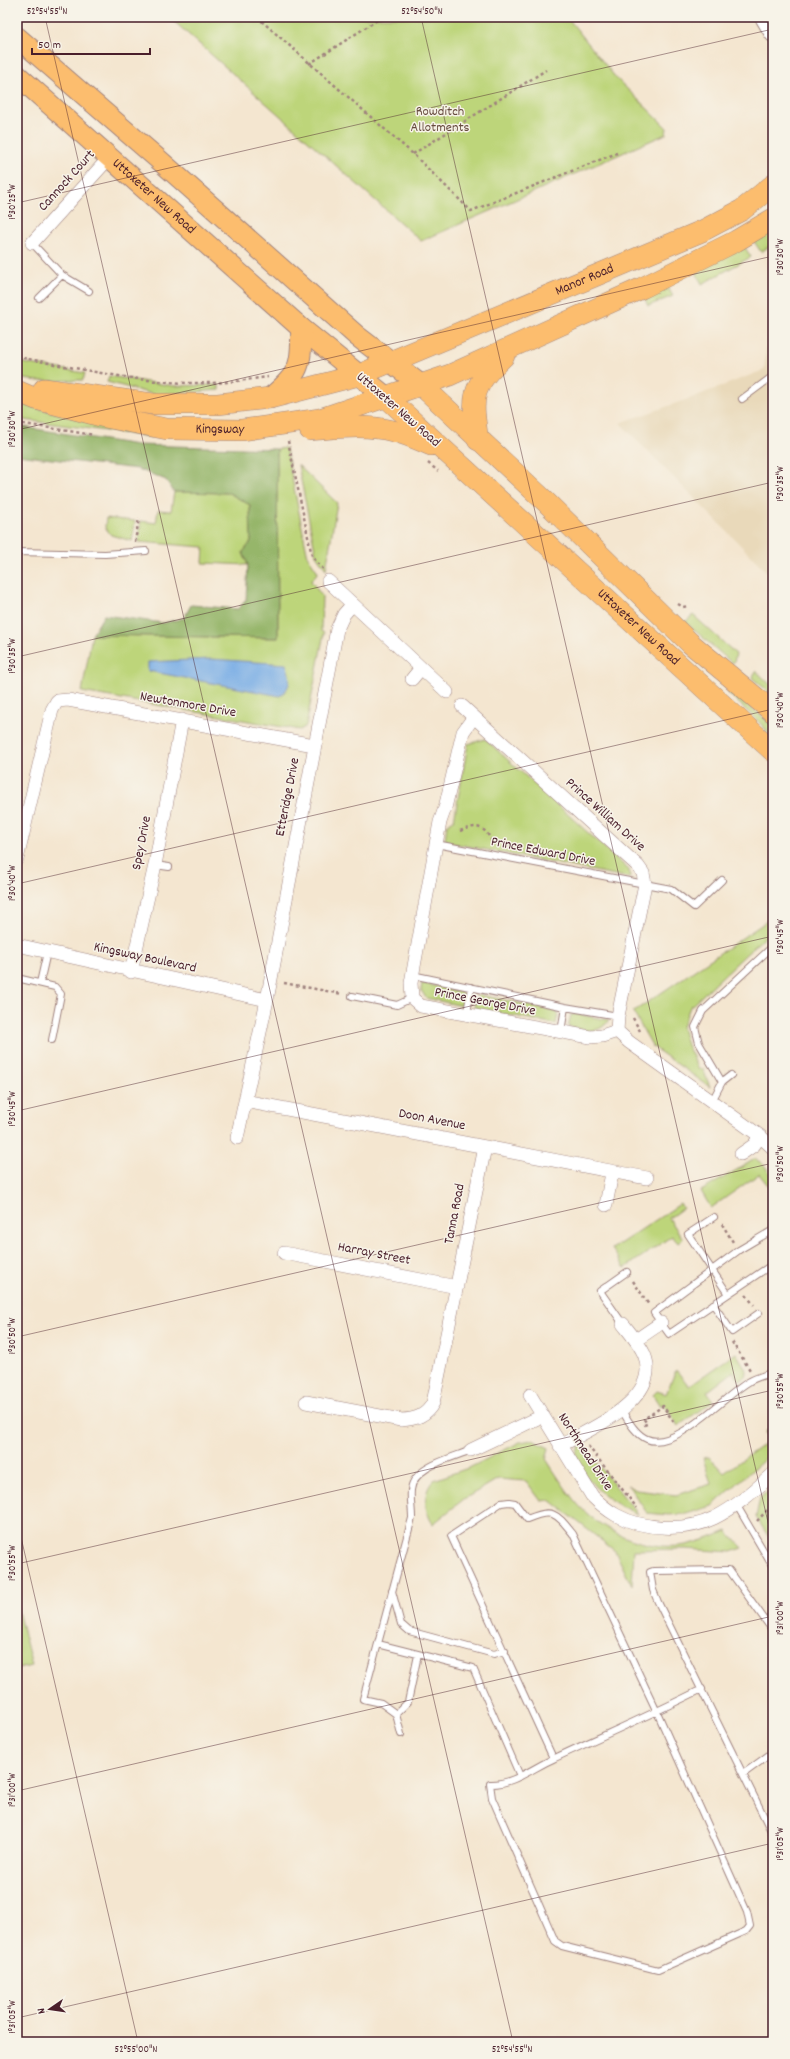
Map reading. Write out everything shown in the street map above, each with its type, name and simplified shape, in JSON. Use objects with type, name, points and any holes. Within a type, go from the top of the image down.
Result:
[{"type":"highway","name":"Manor Road","points":[[390,362],[578,284],[724,221],[742,210],[773,185]]},
{"type":"highway","name":"Manor Road","points":[[421,385],[450,375],[642,288],[736,241],[773,219]]},
{"type":"highway","points":[[478,440],[473,403],[477,388],[485,373],[515,346]]},
{"type":"highway","name":"Kingsway","points":[[17,390],[55,390],[153,404],[218,404],[270,398],[359,375],[390,362]]},
{"type":"highway","points":[[385,396],[390,362]]},
{"type":"highway","name":"Kingsway","points":[[17,390],[36,399],[132,423],[189,430],[242,430],[320,419],[421,385]]},
{"type":"highway","name":"Uttoxeter New Road","points":[[421,385],[478,440],[545,501],[680,634],[773,712]]},
{"type":"highway","name":"Uttoxeter New Road","points":[[385,396],[773,751]]},
{"type":"highway","points":[[242,430],[307,430],[365,427],[392,430],[443,449]]},
{"type":"main road","name":"Uttoxeter New Road","points":[[17,37],[157,158],[357,336],[421,385]]},
{"type":"main road","name":"Uttoxeter New Road","points":[[17,75],[301,328],[385,396]]},
{"type":"main road","points":[[270,398],[288,382],[298,368],[301,355],[301,328]]},
{"type":"street","points":[[763,17],[773,34]]},
{"type":"street","name":"Cannock Court","points":[[32,243],[109,158]]},
{"type":"street","points":[[724,221],[747,214],[773,196]]},
{"type":"street","points":[[328,581],[447,692]]},
{"type":"street","name":"Etteridge Drive","points":[[237,1138],[270,980],[337,628],[344,614],[352,605]]},
{"type":"street","points":[[412,679],[421,668]]},
{"type":"street","name":"Newtonmore Drive","points":[[17,860],[52,710],[57,701],[68,700],[314,745]]},
{"type":"street","name":"Prince William Drive","points":[[462,706],[473,718],[638,866],[643,873],[645,884]]},
{"type":"street","name":"Prince George Drive","points":[[473,718],[463,732],[436,844],[412,975],[410,992],[412,998],[421,1006],[590,1038],[617,1031]]},
{"type":"street","name":"Spey Drive","points":[[131,972],[154,865],[182,720]]},
{"type":"street","points":[[645,884],[618,1016],[617,1031],[629,1042],[712,1103],[760,1136],[773,1148]]},
{"type":"street","name":"Kingsway Boulevard","points":[[17,945],[131,972],[266,1000]]},
{"type":"street","name":"Doon Avenue","points":[[245,1101],[612,1173],[647,1178]]},
{"type":"street","points":[[741,1154],[754,1145],[760,1136]]},
{"type":"street","name":"Tanna Road","points":[[306,1402],[401,1420],[413,1419],[424,1414],[433,1403],[485,1147]]},
{"type":"street","points":[[606,1205],[612,1173]]},
{"type":"street","name":"Harray Street","points":[[284,1253],[457,1287]]},
{"type":"street","points":[[636,1340],[658,1318]]},
{"type":"street","points":[[560,1446],[621,1409],[637,1396],[646,1382],[648,1374],[644,1354],[636,1340],[623,1324]]},
{"type":"street","name":"Northmead Drive","points":[[530,1395],[592,1496],[605,1508],[626,1519],[666,1527],[695,1524],[713,1518],[736,1504],[773,1474]]},
{"type":"street","points":[[471,1450],[542,1416]]},
{"type":"lane","points":[[32,243],[62,275],[89,290]]},
{"type":"lane","points":[[40,298],[62,275]]},
{"type":"lane","points":[[742,399],[773,376]]},
{"type":"lane","points":[[17,552],[104,554],[146,551]]},
{"type":"lane","name":"Prince Edward Drive","points":[[436,844],[671,890],[694,907],[722,880]]},
{"type":"lane","points":[[154,865],[169,867]]},
{"type":"lane","points":[[722,1082],[700,1042],[695,1028],[703,1010],[773,946]]},
{"type":"lane","points":[[40,983],[47,952]]},
{"type":"lane","points":[[412,975],[565,1007],[618,1016]]},
{"type":"lane","points":[[17,978],[56,987],[61,994],[52,1040]]},
{"type":"lane","points":[[467,1014],[471,988]]},
{"type":"lane","points":[[352,996],[397,1005],[412,998]]},
{"type":"lane","points":[[561,1032],[565,1007]]},
{"type":"lane","points":[[712,1103],[722,1082],[731,1075]]},
{"type":"lane","points":[[714,1217],[688,1234],[728,1294]]},
{"type":"lane","points":[[773,1230],[739,1250],[712,1270],[658,1318],[670,1334],[773,1264]]},
{"type":"lane","points":[[623,1324],[600,1291],[627,1272]]},
{"type":"lane","points":[[713,1304],[732,1332],[759,1313]]},
{"type":"lane","points":[[621,1409],[635,1430],[641,1436],[654,1441],[666,1440],[681,1432],[750,1380],[773,1372]]},
{"type":"lane","points":[[401,1734],[396,1714],[381,1703],[363,1699],[412,1518],[411,1488],[416,1477],[432,1465],[471,1450]]},
{"type":"lane","points":[[553,1758],[451,1536],[501,1503],[515,1503],[527,1518],[542,1512],[550,1512],[562,1521],[573,1534],[657,1712],[747,1912],[750,1926],[746,1931],[658,1970],[562,1946],[555,1941],[492,1798],[490,1784],[501,1784],[520,1776],[553,1758],[657,1712],[702,1689]]},
{"type":"lane","points":[[736,1504],[751,1527],[773,1567]]},
{"type":"lane","points":[[773,1631],[729,1570],[650,1572],[653,1590],[658,1602],[773,1835]]},
{"type":"lane","points":[[392,1590],[401,1624],[409,1632],[494,1654],[505,1651]]},
{"type":"lane","points":[[378,1644],[473,1668],[520,1776]]},
{"type":"lane","points":[[396,1714],[408,1702],[418,1655]]},
{"type":"lane","points":[[743,1774],[773,1752]]},
{"type":"path","points":[[257,17],[412,154],[471,211],[618,153]]},
{"type":"path","points":[[309,64],[382,17]]},
{"type":"path","points":[[412,154],[546,70]]},
{"type":"path","points":[[17,357],[156,381],[222,383]]},
{"type":"path","points":[[288,441],[312,556],[324,571],[328,581]]},
{"type":"path","points":[[133,552],[139,518]]},
{"type":"path","points":[[460,831],[475,826],[480,827],[489,836],[494,846],[493,855]]},
{"type":"path","points":[[270,980],[352,996]]},
{"type":"path","points":[[714,1217],[716,1215],[739,1250]]},
{"type":"path","points":[[627,1272],[658,1318]]},
{"type":"path","points":[[740,1286],[759,1313]]},
{"type":"path","points":[[732,1332],[727,1336],[756,1378]]},
{"type":"path","points":[[635,1430],[647,1424],[644,1419],[663,1406],[681,1432]]},
{"type":"path","points":[[579,1435],[649,1524]]},
{"type":"path","points":[[751,1527],[773,1504]]},
{"type":"shaded area","points":[[773,312],[773,578],[620,423],[764,370],[770,315]]},
{"type":"green space","name":"Rowditch Allotments","points":[[169,17],[567,17],[616,78],[667,128],[666,134],[421,241]]},
{"type":"green space","points":[[773,229],[773,244],[761,252],[753,240]]},
{"type":"green space","points":[[744,246],[751,257],[702,284],[696,272]]},
{"type":"green space","points":[[666,285],[673,296],[648,306],[644,297]]},
{"type":"green space","points":[[17,362],[85,373],[83,380],[38,381],[17,378]]},
{"type":"green space","points":[[109,376],[174,386],[219,385],[219,390],[156,395],[107,382]]},
{"type":"green space","points":[[17,403],[151,437],[17,419]]},
{"type":"green space","points":[[17,426],[137,445],[277,449],[278,638],[92,635],[104,615],[163,623],[184,618],[191,605],[238,609],[246,600],[248,565],[243,552],[251,542],[250,505],[229,493],[174,492],[166,480],[138,469],[17,455]]},
{"type":"green space","points":[[286,448],[308,557],[318,572],[311,581],[322,596],[321,631],[324,633],[306,726],[300,730],[82,692],[92,635],[278,638],[277,449]]},
{"type":"green space","points":[[298,465],[337,503],[326,569],[316,555]]},
{"type":"green space","points":[[174,492],[229,493],[250,505],[251,542],[243,553],[248,565],[203,563],[204,547],[138,542],[141,521],[156,523],[158,510],[171,511]]},
{"type":"green space","points":[[106,518],[135,521],[132,541],[111,535],[105,527]]},
{"type":"green space","points":[[693,615],[736,654],[734,662],[732,663],[685,622]]},
{"type":"green space","points":[[756,671],[773,687],[773,695],[752,678]]},
{"type":"green space","points":[[729,690],[773,725],[773,739],[761,724],[728,693]]},
{"type":"green space","points":[[485,739],[629,870],[630,878],[452,843],[445,840],[447,824],[454,820],[468,744]]},
{"type":"green space","points":[[773,917],[773,929],[690,1007],[682,1027],[687,1045],[699,1069],[703,1069],[710,1087],[653,1047],[633,1012]]},
{"type":"green space","points":[[422,983],[461,992],[464,996],[462,1006],[426,998],[421,990]]},
{"type":"green space","points":[[480,995],[556,1011],[558,1014],[556,1024],[474,1008],[476,998]]},
{"type":"green space","points":[[576,1014],[609,1020],[605,1025],[595,1030],[585,1030],[568,1026],[571,1015]]},
{"type":"green space","points":[[755,1159],[766,1167],[772,1179],[773,1188],[771,1189],[759,1174],[711,1208],[701,1191]]},
{"type":"green space","points":[[680,1204],[683,1208],[669,1218],[683,1239],[678,1243],[672,1236],[625,1268],[612,1249]]},
{"type":"green space","points":[[736,1353],[747,1371],[746,1377],[740,1381],[733,1372],[707,1392],[713,1401],[678,1426],[664,1404],[660,1406],[653,1395],[657,1391],[666,1394],[676,1370],[689,1386]]},
{"type":"green space","points":[[773,1425],[773,1452],[712,1506],[686,1514],[668,1515],[647,1513],[628,1485],[636,1490],[676,1495],[711,1484],[703,1458],[709,1457],[724,1473],[770,1440],[765,1432]]},
{"type":"green space","points":[[532,1440],[549,1448],[546,1459],[574,1500],[596,1521],[610,1530],[624,1537],[640,1542],[671,1546],[691,1544],[727,1531],[743,1548],[731,1552],[685,1549],[634,1550],[632,1586],[615,1551],[550,1500],[541,1501],[526,1481],[498,1479],[464,1499],[433,1524],[426,1508],[426,1496],[430,1485],[434,1480],[471,1467],[520,1442]]},
{"type":"green space","points":[[582,1445],[638,1514],[618,1504],[600,1492],[586,1476],[576,1455],[579,1446]]},
{"type":"green space","points":[[773,1487],[773,1526],[770,1539],[756,1517],[760,1498]]},
{"type":"green space","points":[[17,1607],[32,1666],[17,1669]]},
{"type":"water","points":[[211,659],[286,664],[289,673],[287,689],[280,696],[148,671],[148,662]]}]
